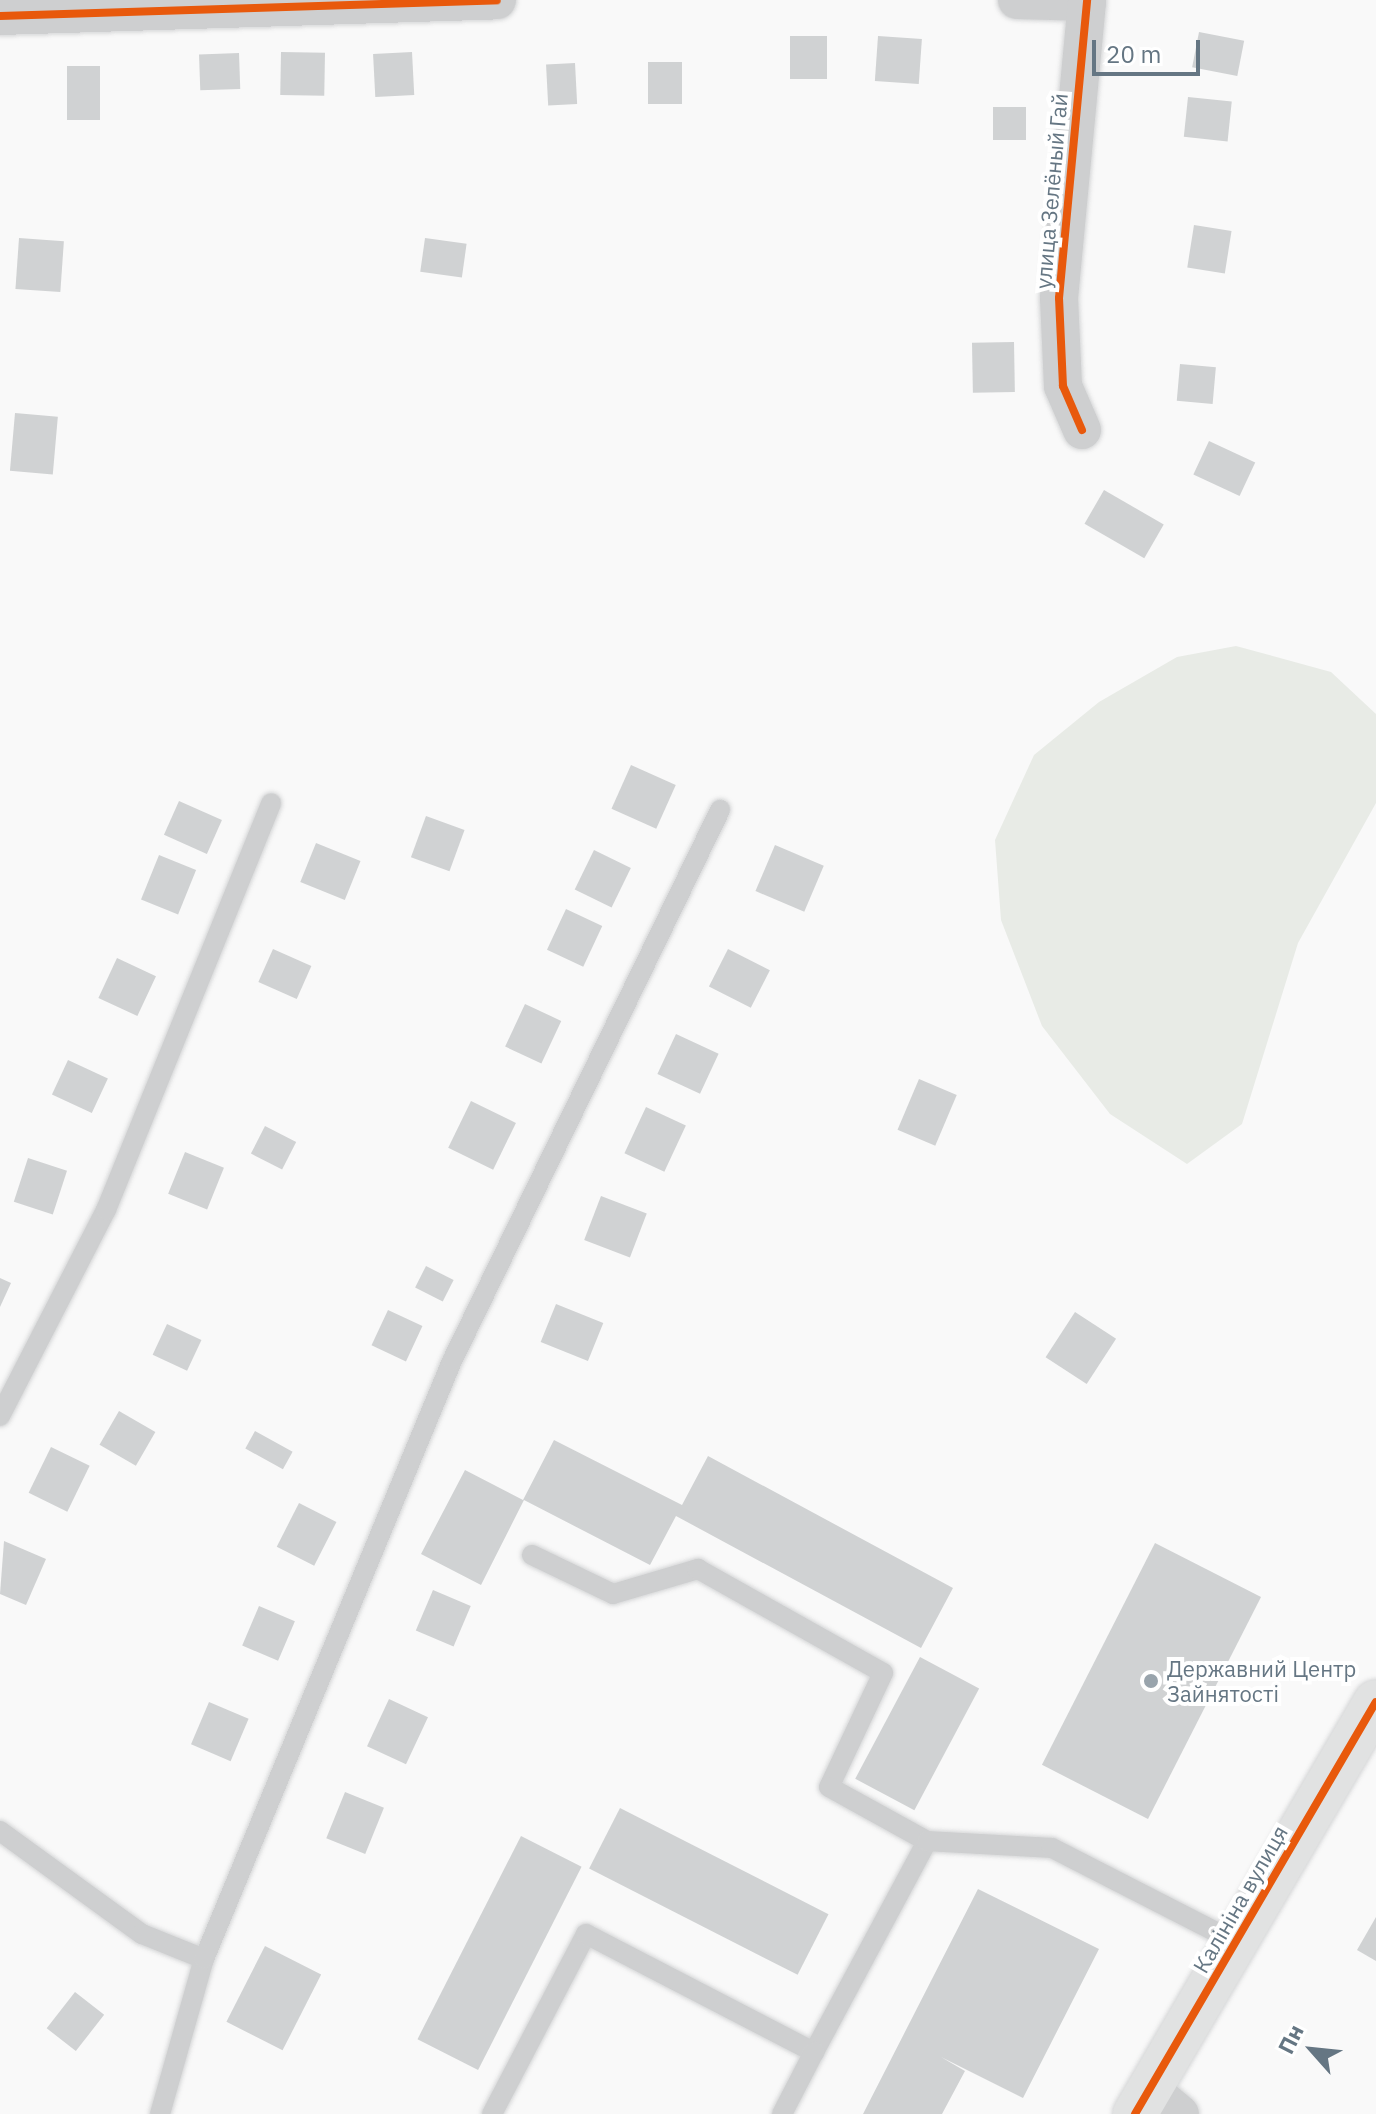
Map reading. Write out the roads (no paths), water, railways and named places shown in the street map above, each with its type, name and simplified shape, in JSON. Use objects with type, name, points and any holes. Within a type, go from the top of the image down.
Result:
[{"type":"street","points":[[0,16],[497,0]]},
{"type":"street","name":"улица Зелёный Гай","points":[[1017,0],[1087,1],[1059,298],[1063,386],[1082,430]]},
{"type":"street","name":"Калініна вулиця","points":[[1155,2106],[1236,1942],[1376,1702]]},
{"type":"lane","points":[[0,1416],[106,1210],[271,803]]},
{"type":"lane","points":[[160,2114],[204,1959],[452,1361],[720,810]]},
{"type":"lane","points":[[532,1555],[613,1594],[698,1569],[883,1673],[829,1787],[927,1841],[1052,1848],[1236,1942]]},
{"type":"lane","points":[[0,1831],[142,1934],[204,1959]]},
{"type":"lane","points":[[782,2114],[927,1841]]},
{"type":"lane","points":[[492,2114],[586,1934],[814,2052]]},
{"type":"place","name":"Державний Центр Зайнятості","points":[[1151,1681]]}]
